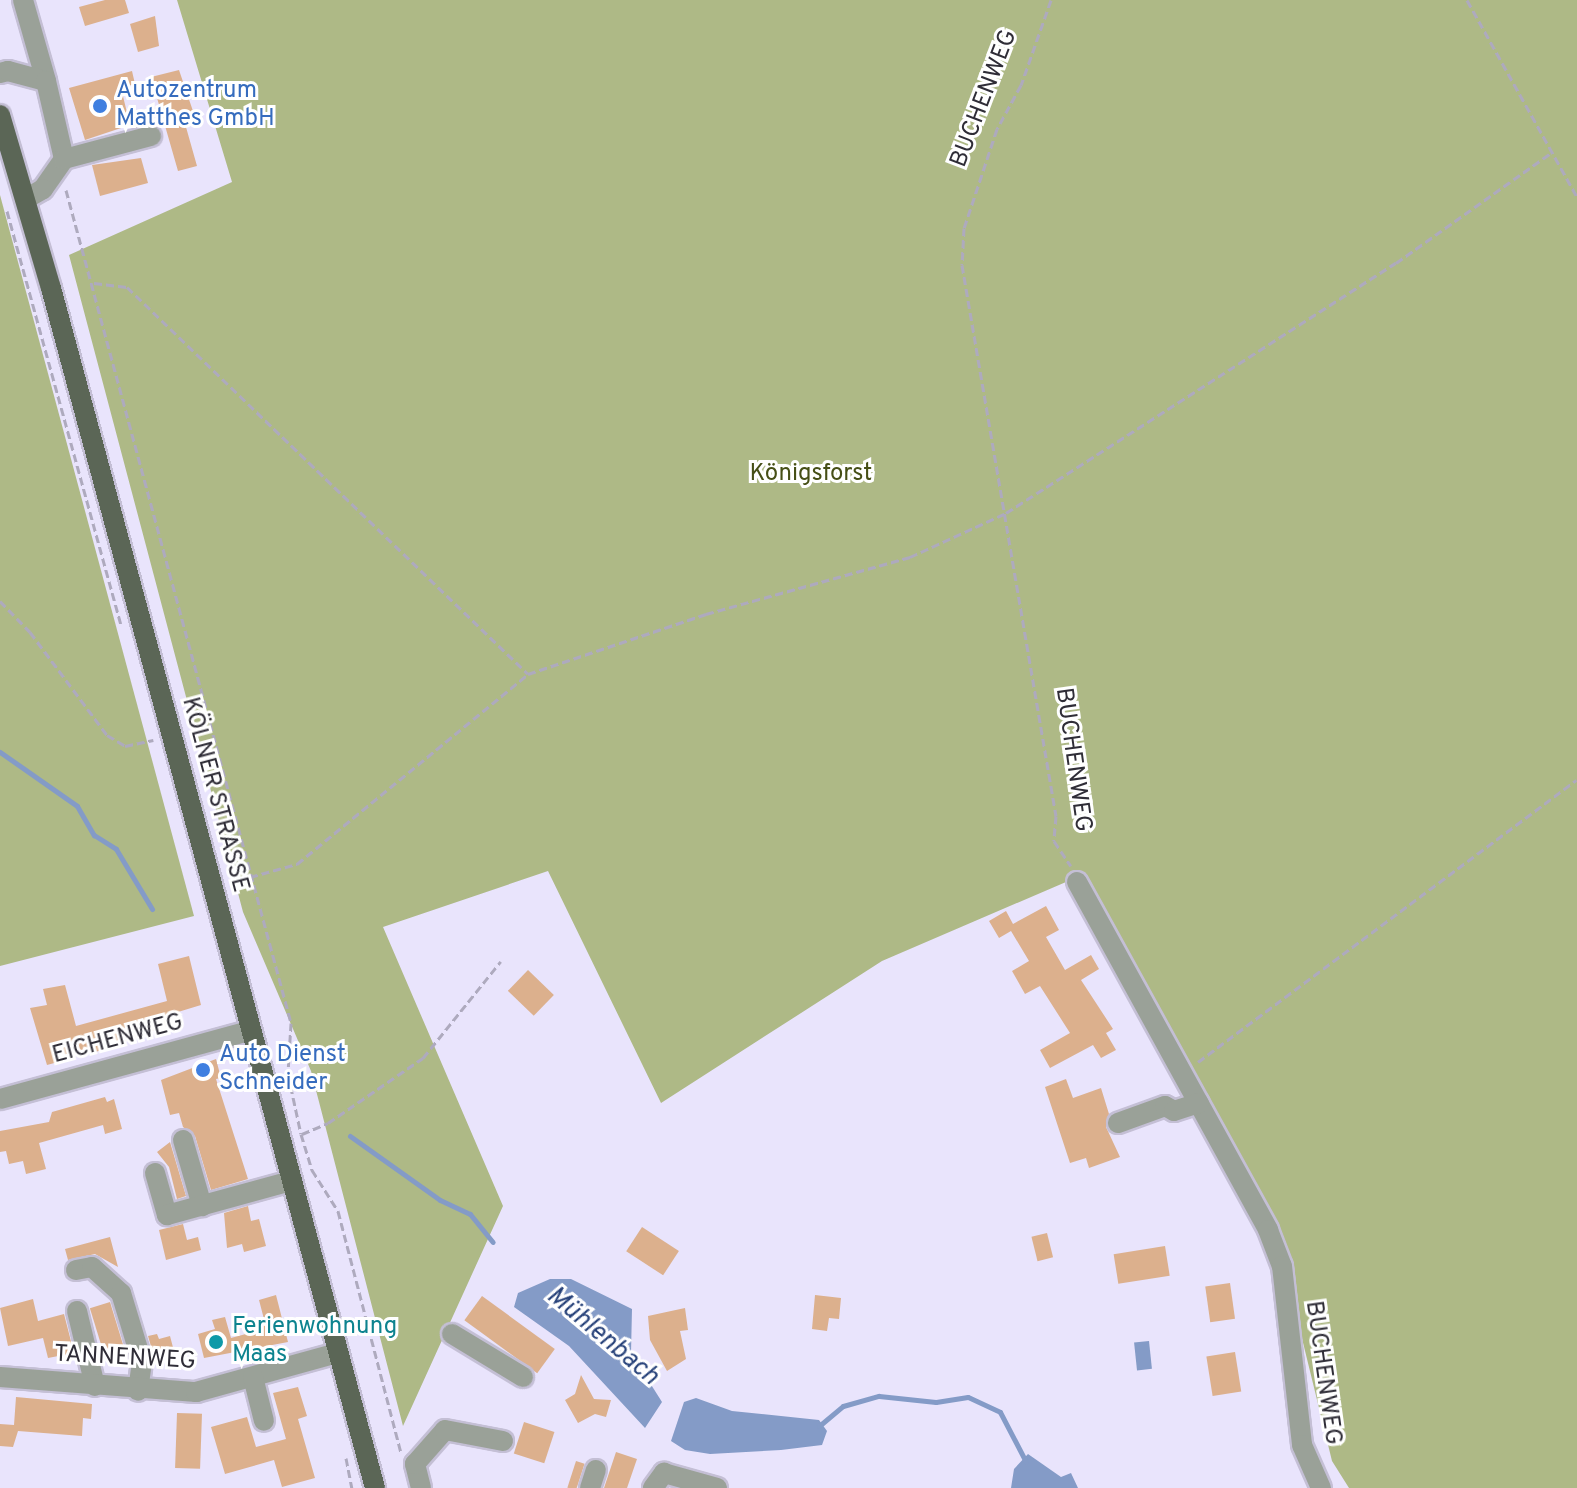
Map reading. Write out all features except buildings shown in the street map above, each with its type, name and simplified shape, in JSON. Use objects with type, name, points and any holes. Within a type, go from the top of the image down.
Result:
[{"type":"main road","name":"KÖLNER STRASSE","points":[[0,115],[26,199],[375,1488]]},
{"type":"street","points":[[23,0],[64,159]]},
{"type":"street","points":[[0,73],[8,71],[46,81]]},
{"type":"street","points":[[26,199],[43,189],[64,159],[151,136]]},
{"type":"street","name":"BUCHENWEG","points":[[1077,882],[1261,1216],[1282,1266],[1302,1445],[1321,1488]]},
{"type":"street","name":"EICHENWEG","points":[[0,1099],[249,1031]]},
{"type":"street","points":[[1118,1123],[1165,1106],[1174,1111],[1199,1103]]},
{"type":"street","points":[[183,1140],[196,1212]]},
{"type":"street","points":[[155,1173],[167,1215],[196,1212],[292,1185]]},
{"type":"street","points":[[76,1270],[92,1267],[121,1293],[142,1362],[138,1391]]},
{"type":"street","points":[[77,1311],[95,1386]]},
{"type":"street","points":[[452,1334],[523,1377]]},
{"type":"street","name":"TANNENWEG","points":[[2,1371],[138,1391],[196,1392],[338,1353]]},
{"type":"street","points":[[253,1377],[264,1421]]},
{"type":"street","points":[[421,1488],[411,1464],[445,1430],[503,1441]]},
{"type":"street","points":[[653,1488],[664,1473],[717,1488]]},
{"type":"path","name":"BUCHENWEG","points":[[1051,0],[1021,85],[997,129],[964,228],[962,265],[1056,816],[1054,841],[1077,882]]},
{"type":"path","points":[[1467,0],[1577,197]]},
{"type":"path","points":[[250,877],[297,864],[528,674],[706,614],[910,557],[1006,513],[1396,263],[1551,153]]},
{"type":"path","points":[[64,159],[67,206],[94,283],[291,1023],[288,1074],[301,1134],[312,1170],[338,1211],[411,1464]]},
{"type":"path","points":[[94,283],[127,287],[528,674]]},
{"type":"path","points":[[0,601],[30,632],[107,735],[125,746],[153,740]]},
{"type":"path","points":[[1182,1074],[1577,780]]},
{"type":"path","points":[[280,1141],[328,1123],[423,1058],[501,961]]},
{"type":"green space","name":"Königsforst","points":[[177,0],[1577,0],[1577,1488],[1349,1488],[1332,1461],[1283,1261],[1066,882],[882,961],[661,1103],[548,871],[383,927],[503,1206],[403,1426],[311,1071],[243,912],[69,255],[232,182]]},
{"type":"green space","points":[[0,195],[194,916],[0,966]]},
{"type":"water","points":[[550,1279],[571,1279],[632,1309],[631,1353],[662,1402],[645,1428],[569,1346],[514,1307],[518,1293]]},
{"type":"water","points":[[1149,1341],[1152,1369],[1137,1370],[1134,1343]]},
{"type":"water","points":[[696,1398],[732,1411],[819,1420],[827,1431],[822,1445],[710,1454],[685,1450],[671,1441],[684,1402]]},
{"type":"water","points":[[1028,1454],[1061,1477],[1071,1473],[1078,1488],[1011,1488],[1014,1469]]},
{"type":"waterway","name":"Mühlenbach","points":[[0,752],[77,806],[94,835],[116,849],[152,909]]},
{"type":"waterway","name":"Mühlenbach","points":[[350,1136],[440,1200],[470,1214],[493,1242]]},
{"type":"waterway","name":"Mühlenbach","points":[[819,1426],[843,1406],[879,1396],[936,1402],[968,1397],[1000,1412],[1026,1462]]},
{"type":"place","name":"Autozentrum Matthes GmbH","points":[[100,106]]},
{"type":"place","name":"Auto Dienst Schneider","points":[[203,1070]]},
{"type":"place","name":"Ferienwohnung Maas","points":[[216,1342]]}]
